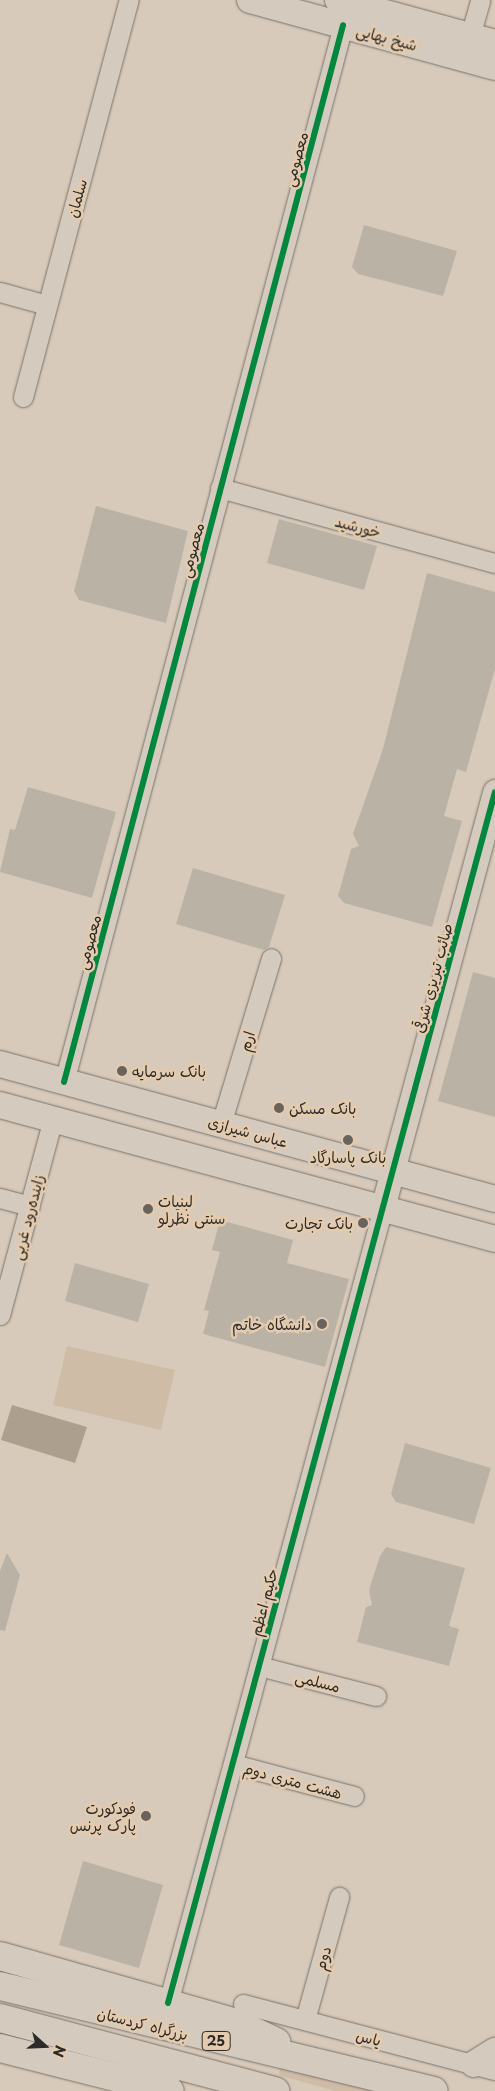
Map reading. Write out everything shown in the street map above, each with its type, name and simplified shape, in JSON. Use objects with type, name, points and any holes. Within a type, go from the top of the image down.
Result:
[{"type":"highway","points":[[0,1956],[234,2022],[304,2056]]},
{"type":"highway","name":"بزرگراه کردستان","points":[[0,1986],[222,2042],[304,2056],[433,2091]]},
{"type":"highway","name":"بزرگراه کردستان","points":[[0,2018],[275,2091]]},
{"type":"highway","points":[[0,2048],[170,2091]]},
{"type":"main road","name":"شیخ بهایی","points":[[250,0],[345,7],[495,43]]},
{"type":"main road","name":"شیخ بهایی","points":[[345,7],[495,67]]},
{"type":"main road","name":"عباس شیرازی","points":[[0,1064],[495,1199]]},
{"type":"main road","points":[[0,1105],[495,1239]]},
{"type":"street","name":"سلمان","points":[[23,397],[129,0]]},
{"type":"street","points":[[470,36],[480,0]]},
{"type":"street","name":"معصومی","points":[[64,1082],[345,7]]},
{"type":"street","points":[[0,292],[47,305]]},
{"type":"street","name":"خورشید","points":[[220,488],[495,563]]},
{"type":"street","name":"صائب تبریزی شرقی","points":[[383,1208],[495,792]]},
{"type":"street","name":"ارم","points":[[221,1124],[271,958]]},
{"type":"street","name":"زاینده‌رود غربی","points":[[0,1315],[53,1119]]},
{"type":"street","points":[[0,1198],[30,1206]]},
{"type":"street","name":"حکیم اعظم","points":[[168,2003],[383,1208]]},
{"type":"street","name":"مسلمی","points":[[259,1666],[376,1696]]},
{"type":"street","name":"هشت متری دوم","points":[[233,1764],[354,1796]]},
{"type":"street","name":"دوم","points":[[306,2020],[339,1897]]},
{"type":"street","name":"یاس","points":[[243,2004],[488,2062]]},
{"type":"shaded area","points":[[67,1346],[175,1370],[161,1430],[53,1405]]},
{"type":"shaded area","points":[[12,1405],[87,1427],[75,1463],[1,1440]]},
{"type":"shaded area","points":[[280,2065],[379,2091],[335,2091],[279,2075]]},
{"type":"building","points":[[364,225],[457,251],[443,296],[358,274],[352,267]]},
{"type":"building","points":[[96,506],[188,531],[166,623],[79,600],[74,591]]},
{"type":"building","points":[[279,519],[377,546],[364,590],[267,563]]},
{"type":"building","points":[[427,573],[495,592],[495,669],[466,772],[457,769],[444,816],[462,821],[432,927],[344,903],[338,896],[351,849],[359,846],[353,834],[383,749]]},
{"type":"building","points":[[28,787],[116,812],[92,898],[0,872],[10,829],[15,830]]},
{"type":"building","points":[[193,868],[285,895],[269,947],[264,950],[176,924]]},
{"type":"building","points":[[473,972],[495,978],[495,1117],[438,1101]]},
{"type":"building","points":[[220,1220],[293,1240],[287,1263],[349,1279],[325,1367],[203,1334],[209,1311],[204,1310],[220,1252],[212,1250]]},
{"type":"building","points":[[75,1263],[149,1284],[138,1322],[65,1301]]},
{"type":"building","points":[[405,1443],[491,1468],[474,1524],[396,1502],[391,1494]]},
{"type":"building","points":[[386,1547],[465,1568],[449,1626],[459,1629],[449,1666],[357,1642],[366,1607],[372,1605],[369,1590],[380,1556]]},
{"type":"building","points":[[7,1553],[20,1575],[5,1631],[0,1630],[0,1571]]},
{"type":"building","points":[[83,1861],[163,1885],[139,1968],[59,1945]]},
{"type":"cycle path","points":[[64,1082],[343,25]]},
{"type":"cycle path","points":[[168,2003],[495,792]]},
{"type":"place","name":"بانک سرمایه","points":[[122,1071]]},
{"type":"place","name":"بانک مسکن","points":[[279,1108]]},
{"type":"place","name":"بانک پاسارگاد","points":[[348,1140]]},
{"type":"place","name":"لبنیات سنتی نظرلو","points":[[148,1209]]},
{"type":"place","name":"بانک تجارت","points":[[363,1223]]},
{"type":"place","name":"دانشگاه خاتم","points":[[322,1324]]},
{"type":"place","name":"فودکورت پارک پرنس","points":[[146,1816]]}]
